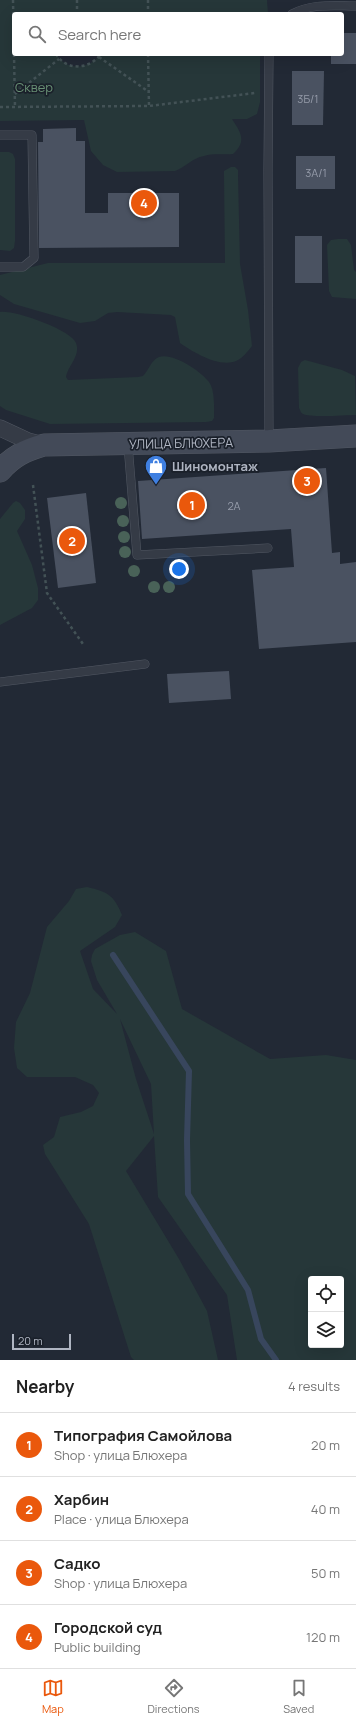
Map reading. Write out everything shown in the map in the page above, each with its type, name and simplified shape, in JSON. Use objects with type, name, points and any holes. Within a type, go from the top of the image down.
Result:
[{"type":"street","points":[[0,428],[28,441],[44,445]]},
{"type":"street","name":"УЛИЦА БЛЮХЕРА","points":[[5,466],[16,455],[28,449],[44,445],[269,441],[356,436]]},
{"type":"lane","points":[[295,12],[300,9],[314,6],[356,6]]},
{"type":"lane","points":[[269,56],[269,441]]},
{"type":"lane","points":[[0,135],[32,134],[34,258],[23,267],[0,267]]},
{"type":"lane","points":[[128,444],[137,555],[268,548]]},
{"type":"lane","points":[[0,682],[145,664]]},
{"type":"path","points":[[13,0],[13,12]]},
{"type":"path","points":[[77,0],[77,12]]},
{"type":"path","points":[[148,0],[148,12]]},
{"type":"path","points":[[14,56],[15,107]]},
{"type":"path","points":[[57,56],[65,64],[73,67],[90,65],[99,56]]},
{"type":"path","points":[[101,56],[149,92]]},
{"type":"path","points":[[148,56],[149,106]]},
{"type":"path","points":[[15,94],[59,59]]},
{"type":"path","points":[[0,107],[149,106],[268,91]]},
{"type":"path","points":[[33,485],[47,593],[83,644]]},
{"type":"green space","name":"Сквер","points":[[0,0],[267,0],[268,12],[12,12],[12,56],[58,56],[66,64],[78,66],[91,63],[99,56],[260,56],[260,102],[257,114],[247,119],[232,119],[241,137],[240,145],[233,154],[200,157],[175,171],[117,172],[103,165],[91,151],[84,120],[0,121]]},
{"type":"green space","points":[[0,152],[9,152],[13,154],[15,159],[15,241],[14,248],[10,251],[0,250]]},
{"type":"green space","points":[[231,167],[235,167],[238,170],[240,264],[248,310],[252,346],[245,355],[238,360],[229,363],[214,361],[185,347],[180,343],[175,317],[171,315],[117,312],[108,313],[95,321],[80,323],[14,304],[0,295],[0,275],[48,263],[225,263],[224,171]]},
{"type":"green space","points":[[347,239],[351,245],[354,270],[356,272],[356,299],[332,297],[329,291],[327,245],[331,240]]},
{"type":"green space","points":[[0,312],[18,314],[42,322],[64,332],[72,338],[76,343],[77,352],[67,373],[66,377],[68,380],[138,377],[145,374],[156,358],[165,356],[178,360],[200,373],[211,385],[214,399],[214,418],[212,421],[206,422],[50,424],[6,410],[0,406]]},
{"type":"green space","points":[[305,360],[342,370],[355,376],[356,415],[313,416],[301,413],[299,408],[298,368],[301,362]]},
{"type":"green space","points":[[16,501],[20,503],[25,510],[25,519],[17,531],[32,565],[38,588],[38,600],[32,608],[0,625],[0,519]]},
{"type":"green space","points":[[87,887],[109,895],[116,903],[122,915],[115,927],[80,951],[93,989],[117,1014],[97,980],[91,961],[92,955],[95,949],[120,935],[135,932],[166,951],[182,1009],[270,1059],[326,1055],[356,1060],[356,1360],[237,1360],[227,1295],[158,1197],[154,1136],[126,1171],[179,1259],[207,1311],[218,1360],[134,1360],[131,1357],[89,1224],[45,1154],[43,1145],[54,1137],[60,1117],[81,1112],[93,1106],[99,1093],[93,1085],[75,1077],[27,1077],[17,1068],[14,1048],[16,1022],[30,993],[47,927],[69,901],[76,889]],"holes":[[[120,1019],[151,1084],[154,1134],[136,1079]]]},
{"type":"building","points":[[344,33],[356,33],[356,64],[331,64],[331,56],[344,56]]},
{"type":"building","points":[[292,71],[324,71],[323,125],[292,125]]},
{"type":"building","points":[[76,128],[76,141],[85,141],[85,213],[108,213],[108,193],[179,193],[179,247],[39,248],[38,142],[43,142],[43,129]]},
{"type":"building","points":[[296,156],[335,156],[335,189],[296,189]]},
{"type":"building","points":[[295,236],[322,236],[322,283],[295,283]]},
{"type":"building","points":[[326,468],[332,553],[340,552],[340,564],[356,562],[356,642],[259,649],[252,570],[294,567],[291,529],[142,539],[138,481]]},
{"type":"building","points":[[86,493],[96,583],[58,588],[47,498]]},
{"type":"building","points":[[229,671],[231,699],[169,703],[167,674]]},
{"type":"waterway","points":[[113,955],[189,1071],[187,1140],[188,1194],[248,1290],[261,1339],[276,1360]]},
{"type":"place","name":"Городской суд","points":[[144,203]]},
{"type":"place","name":"Садко","points":[[307,481]]},
{"type":"place","name":"Шиномонтаж","points":[[156,486]]},
{"type":"place","name":"Типография Самойлова","points":[[192,505]]},
{"type":"place","name":"Харбин","points":[[72,541]]}]
